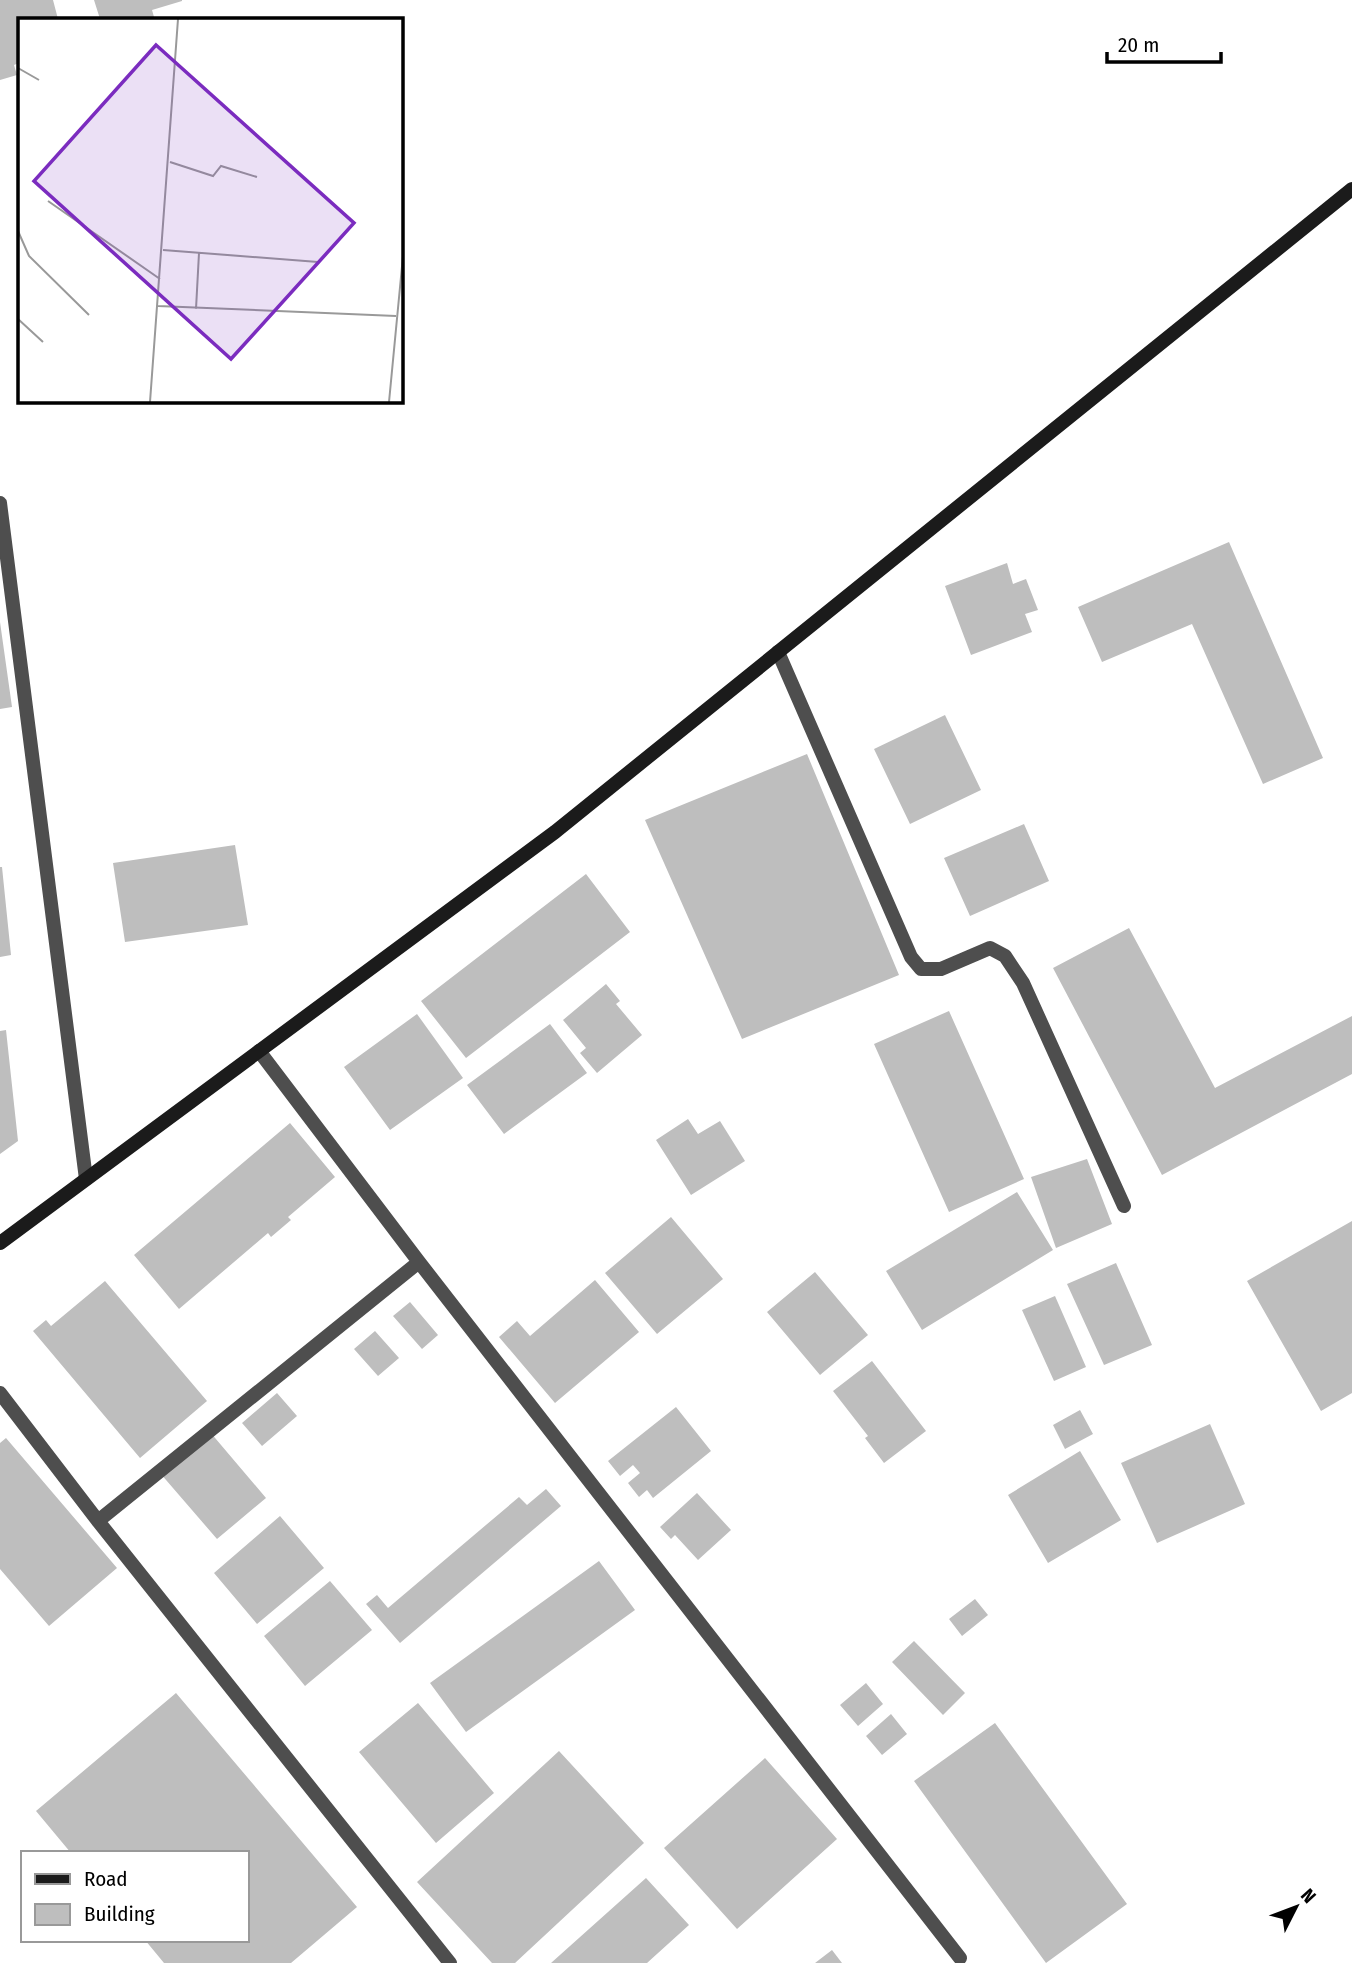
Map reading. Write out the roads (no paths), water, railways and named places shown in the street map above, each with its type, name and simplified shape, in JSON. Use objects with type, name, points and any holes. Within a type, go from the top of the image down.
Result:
[{"type":"street","points":[[0,1243],[555,832],[1352,189]]},
{"type":"street","points":[[0,503],[86,1179]]},
{"type":"street","points":[[778,652],[911,957],[921,968],[940,970],[989,948],[1005,956],[1023,982],[1124,1206]]},
{"type":"street","points":[[259,1051],[419,1262],[960,1958]]},
{"type":"street","points":[[98,1521],[419,1262]]},
{"type":"street","points":[[0,1393],[98,1521],[450,1963]]}]
